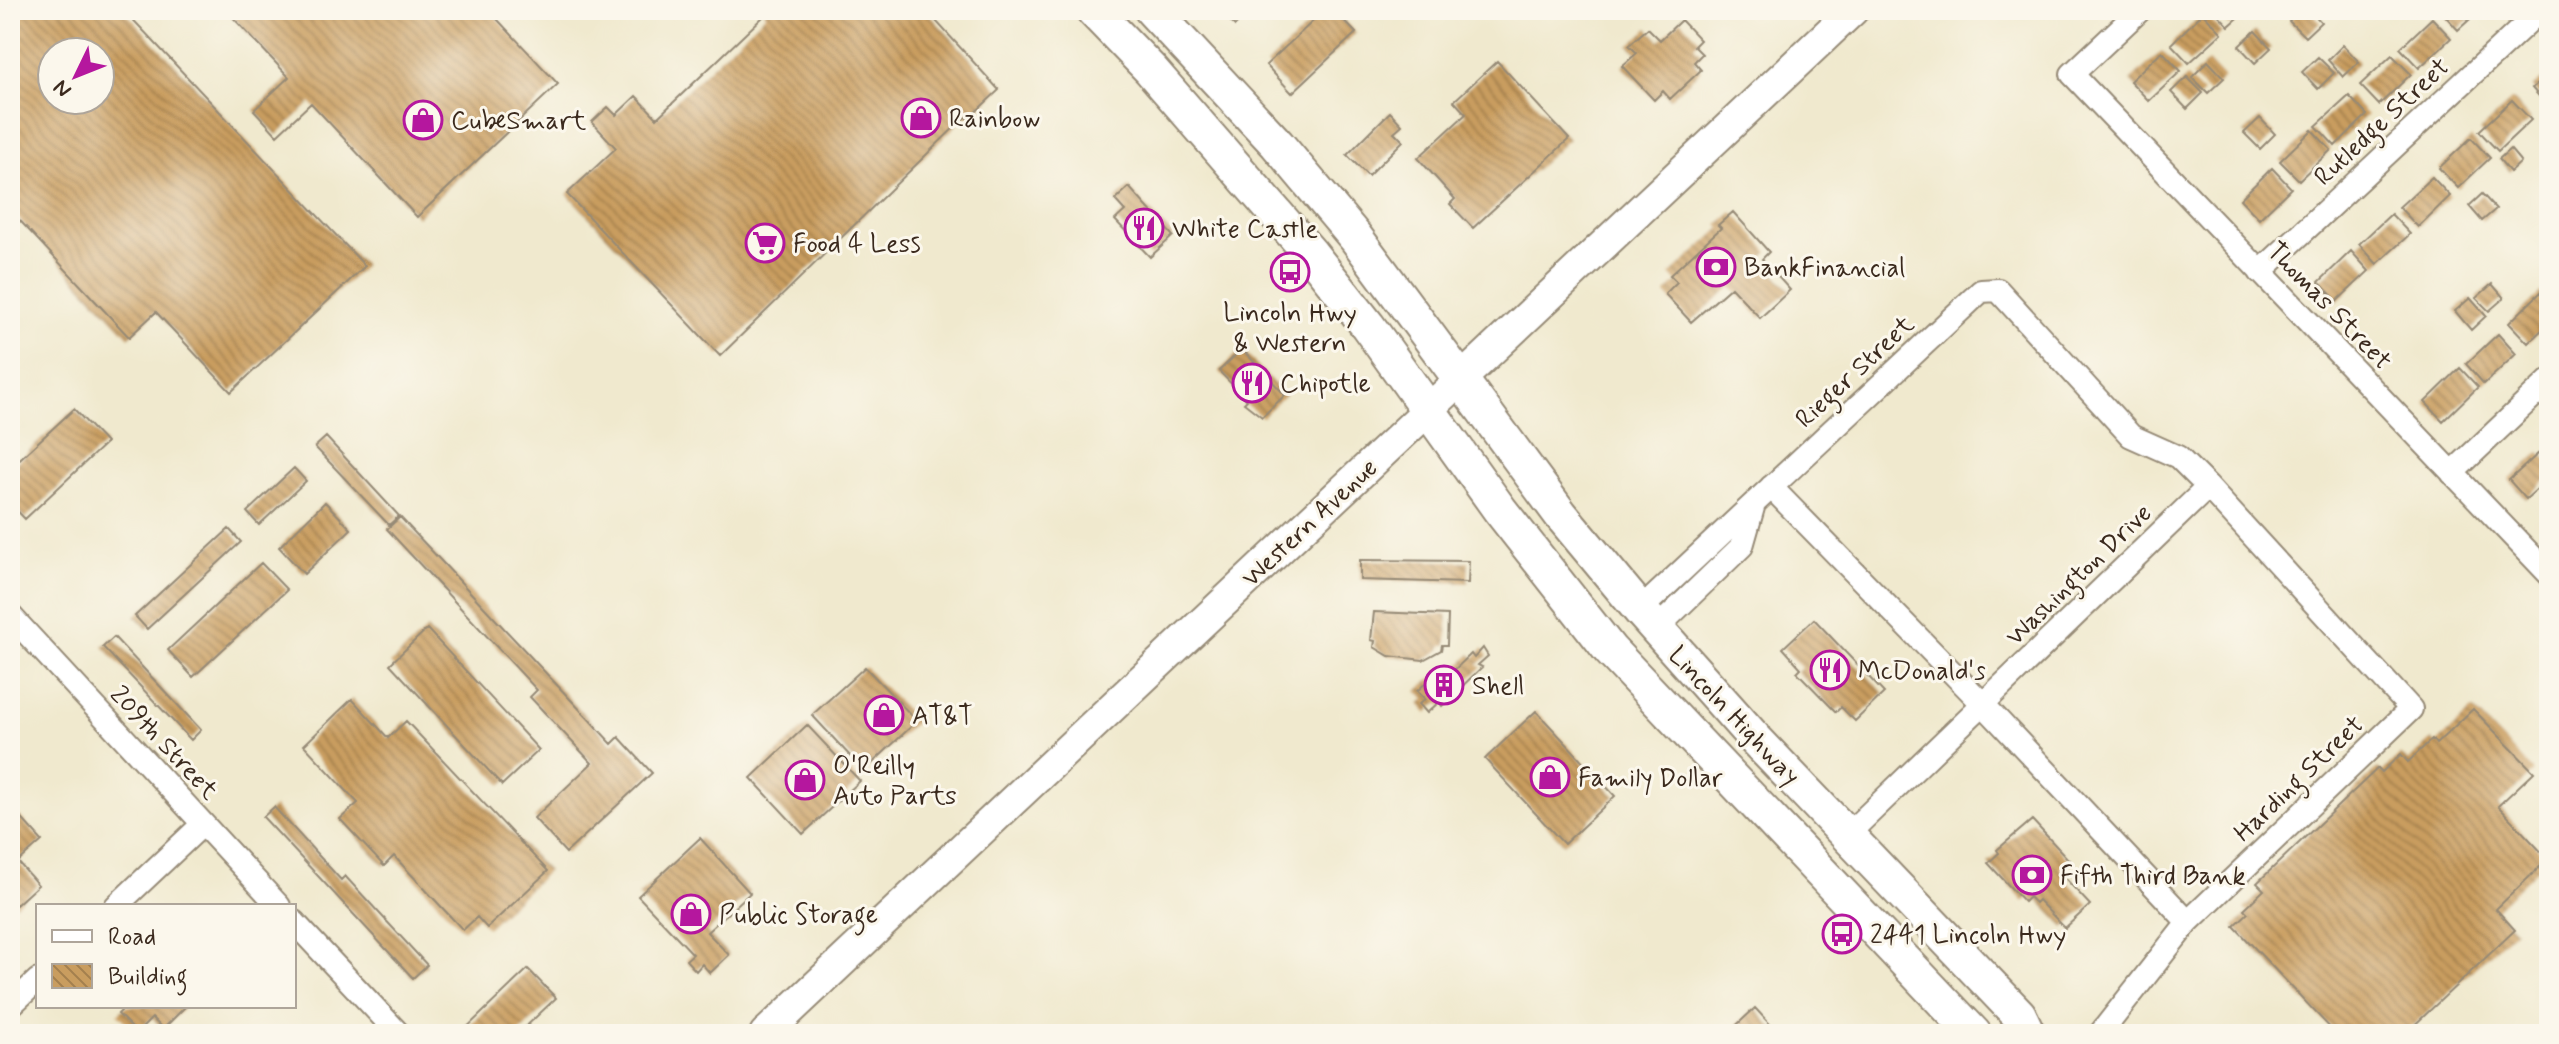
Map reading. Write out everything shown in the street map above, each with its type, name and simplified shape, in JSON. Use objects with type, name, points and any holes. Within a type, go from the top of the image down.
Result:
[{"type":"main road","name":"Lincoln Highway","points":[[1093,10],[1151,70],[1305,247],[1368,326],[1552,579],[1610,650],[1974,1034]]},
{"type":"main road","name":"Lincoln Highway","points":[[1152,10],[1287,155],[1356,238],[1561,515],[1648,619],[1756,740],[2019,1015],[2028,1034]]},
{"type":"main road","name":"Western Avenue","points":[[765,1034],[1853,10]]},
{"type":"street","name":"Thomas Street","points":[[2140,10],[2072,74],[2549,574]]},
{"type":"street","name":"Rutledge Street","points":[[2260,272],[2541,10]]},
{"type":"street","name":"Rieger Street","points":[[1648,619],[1742,546],[1754,503],[1981,291],[1998,290],[2131,436],[2178,457],[2208,487]]},
{"type":"street","points":[[2452,473],[2549,381]]},
{"type":"street","points":[[1771,487],[1983,704],[2188,922]]},
{"type":"street","name":"Washington Drive","points":[[1848,834],[2208,487]]},
{"type":"street","name":"Harding Street","points":[[2100,1034],[2188,922],[2411,709],[2208,487]]},
{"type":"street","name":"209th Street","points":[[10,615],[277,904]]},
{"type":"street","points":[[118,904],[203,824]]},
{"type":"street","points":[[296,924],[399,1034]]},
{"type":"street","points":[[10,1006],[36,982]]},
{"type":"building","points":[[24,10],[124,10],[365,266],[231,392],[156,312],[129,337],[10,210],[10,24]]},
{"type":"building","name":"CubeSmart","points":[[226,10],[500,10],[501,15],[497,19],[558,84],[417,217],[311,103],[277,135],[254,110],[289,77]]},
{"type":"building","points":[[763,10],[926,10],[999,90],[968,119],[966,116],[720,356],[567,194],[616,148],[592,122],[608,107],[616,115],[636,96],[657,118],[765,15]]},
{"type":"building","points":[[1219,10],[1251,10],[1235,26]]},
{"type":"building","points":[[1325,10],[1334,10],[1356,33],[1292,93],[1266,65]]},
{"type":"building","points":[[2214,10],[2247,10],[2229,26]]},
{"type":"building","points":[[2300,10],[2310,10],[2321,22],[2305,37],[2289,21]]},
{"type":"building","points":[[2440,10],[2480,10],[2458,30]]},
{"type":"building","points":[[2203,13],[2222,33],[2189,63],[2171,44]]},
{"type":"building","points":[[2432,18],[2451,38],[2419,68],[2400,48]]},
{"type":"building","points":[[1681,20],[1700,40],[1694,46],[1702,54],[1694,62],[1701,70],[1670,99],[1663,91],[1654,100],[1622,66],[1637,53],[1629,45],[1648,28],[1660,40]]},
{"type":"building","points":[[2255,31],[2271,48],[2255,63],[2239,46]]},
{"type":"building","points":[[2343,45],[2359,62],[2343,77],[2328,60]]},
{"type":"building","points":[[2162,51],[2181,71],[2149,101],[2130,81]]},
{"type":"building","points":[[2392,55],[2411,74],[2379,105],[2360,85]]},
{"type":"building","points":[[2318,57],[2334,73],[2318,89],[2302,72]]},
{"type":"building","points":[[1497,61],[1569,139],[1473,228],[1450,204],[1455,199],[1418,158],[1466,114],[1454,101]]},
{"type":"building","points":[[2208,61],[2224,78],[2208,93],[2192,77]]},
{"type":"building","points":[[2549,74],[2549,98],[2544,102],[2532,88]]},
{"type":"building","points":[[2187,77],[2203,93],[2187,109],[2171,92]]},
{"type":"building","points":[[2349,96],[2367,115],[2335,146],[2316,126]]},
{"type":"building","points":[[2512,100],[2531,120],[2498,151],[2479,131]]},
{"type":"building","points":[[1390,112],[1402,125],[1394,132],[1403,141],[1368,176],[1347,155]]},
{"type":"building","points":[[2260,118],[2275,134],[2260,149],[2244,133]]},
{"type":"building","points":[[2312,130],[2331,150],[2299,180],[2280,161]]},
{"type":"building","points":[[2471,138],[2490,158],[2458,188],[2439,168]]},
{"type":"building","points":[[2510,149],[2521,162],[2510,172],[2499,159]]},
{"type":"building","points":[[2272,168],[2291,188],[2259,219],[2240,199]]},
{"type":"building","points":[[2432,177],[2450,196],[2418,227],[2399,207]]},
{"type":"building","name":"White Castle","points":[[1129,187],[1173,236],[1150,257],[1115,220],[1125,211],[1115,200]]},
{"type":"building","points":[[2482,194],[2496,209],[2482,221],[2469,206]]},
{"type":"building","name":"BankFinancial","points":[[1733,212],[1769,252],[1762,259],[1790,290],[1760,318],[1731,287],[1691,322],[1665,294],[1677,282],[1670,275],[1721,228],[1718,225]]},
{"type":"building","points":[[2391,214],[2410,234],[2377,264],[2359,244]]},
{"type":"building","points":[[2351,251],[2369,271],[2337,301],[2319,282]]},
{"type":"building","points":[[2492,284],[2504,298],[2489,311],[2476,298]]},
{"type":"building","points":[[2541,292],[2549,301],[2549,323],[2528,343],[2509,323]]},
{"type":"building","points":[[2470,298],[2486,316],[2471,330],[2455,311]]},
{"type":"building","points":[[2498,334],[2516,354],[2484,384],[2466,364]]},
{"type":"building","name":"Chipotle","points":[[1242,349],[1285,395],[1262,417],[1244,403],[1247,400],[1219,371]]},
{"type":"building","points":[[2460,368],[2478,387],[2443,421],[2425,402]]},
{"type":"building","points":[[74,409],[106,443],[25,519],[10,503],[10,468]]},
{"type":"building","points":[[326,437],[399,516],[389,525],[315,447]]},
{"type":"building","points":[[2540,452],[2549,461],[2549,478],[2526,499],[2509,480]]},
{"type":"building","points":[[294,468],[306,481],[259,525],[247,512]]},
{"type":"building","points":[[325,502],[351,529],[304,574],[279,547]]},
{"type":"building","points":[[400,517],[612,744],[619,737],[652,773],[566,853],[534,818],[592,763],[530,697],[537,690],[387,529]]},
{"type":"building","points":[[229,529],[241,542],[147,629],[135,616]]},
{"type":"building","points":[[1360,560],[1469,561],[1468,583],[1360,580]]},
{"type":"building","points":[[261,563],[287,590],[193,677],[168,650]]},
{"type":"building","name":"Shell","points":[[1374,612],[1448,615],[1447,645],[1442,645],[1441,650],[1423,660],[1389,656],[1374,647],[1375,641],[1371,640]]},
{"type":"building","name":"McDonald's","points":[[1814,619],[1884,693],[1855,721],[1841,707],[1836,712],[1797,672],[1801,668],[1783,648]]},
{"type":"building","points":[[427,629],[539,750],[502,785],[390,664]]},
{"type":"building","points":[[114,637],[201,730],[191,740],[103,647]]},
{"type":"building","name":"Shell","points":[[1483,648],[1488,656],[1478,665],[1482,667],[1442,706],[1439,702],[1427,713],[1419,704],[1425,699],[1417,691],[1430,679],[1444,673],[1448,676],[1471,654],[1474,658]]},
{"type":"building","points":[[865,667],[917,721],[864,771],[812,715]]},
{"type":"building","points":[[352,699],[388,738],[406,721],[548,871],[487,928],[477,917],[463,930],[394,856],[384,866],[340,819],[358,803],[304,745]]},
{"type":"building","points":[[2473,709],[2534,772],[2498,806],[2548,859],[2496,909],[2515,930],[2405,1034],[2336,1034],[2234,926],[2248,913],[2244,909],[2264,890],[2257,883],[2378,768],[2382,772],[2401,754],[2408,762],[2432,739],[2436,744]]},
{"type":"building","name":"Family Dollar","points":[[1536,711],[1615,796],[1564,844],[1485,759]]},
{"type":"building","name":"O'Reilly Auto Parts","points":[[807,725],[860,781],[803,834],[751,778]]},
{"type":"building","points":[[274,807],[341,880],[345,876],[427,965],[413,978],[263,817]]},
{"type":"building","points":[[16,812],[42,841],[18,862],[38,885],[16,905],[10,898],[10,817]]},
{"type":"building","name":"Fifth Third Bank","points":[[2032,820],[2069,860],[2060,868],[2065,874],[2063,876],[2090,905],[2065,928],[2038,900],[2035,903],[2029,897],[2024,902],[1988,863],[1999,853],[1997,850]]},
{"type":"building","name":"Public Storage","points":[[700,838],[750,893],[707,932],[729,955],[710,973],[702,964],[696,971],[686,960],[693,954],[638,896]]},
{"type":"building","points":[[528,969],[556,998],[518,1034],[460,1034]]},
{"type":"building","points":[[124,1008],[184,1008],[163,1029],[152,1018],[137,1033],[118,1014]]},
{"type":"building","points":[[1755,1008],[1779,1034],[1727,1034]]},
{"type":"place","name":"Rainbow","points":[[921,118]]},
{"type":"place","name":"CubeSmart","points":[[423,120]]},
{"type":"place","name":"White Castle","points":[[1144,228]]},
{"type":"place","name":"Food 4 Less","points":[[765,243]]},
{"type":"place","name":"BankFinancial","points":[[1716,267]]},
{"type":"place","name":"Lincoln Hwy & Western","points":[[1290,272]]},
{"type":"place","name":"Chipotle","points":[[1252,383]]},
{"type":"place","name":"McDonald's","points":[[1830,670]]},
{"type":"place","name":"Shell","points":[[1444,685]]},
{"type":"place","name":"AT&T","points":[[884,715]]},
{"type":"place","name":"Family Dollar","points":[[1550,777]]},
{"type":"place","name":"O'Reilly Auto Parts","points":[[805,780]]},
{"type":"place","name":"Fifth Third Bank","points":[[2032,875]]},
{"type":"place","name":"Public Storage","points":[[691,914]]},
{"type":"place","name":"2441 Lincoln Hwy","points":[[1842,934]]}]
